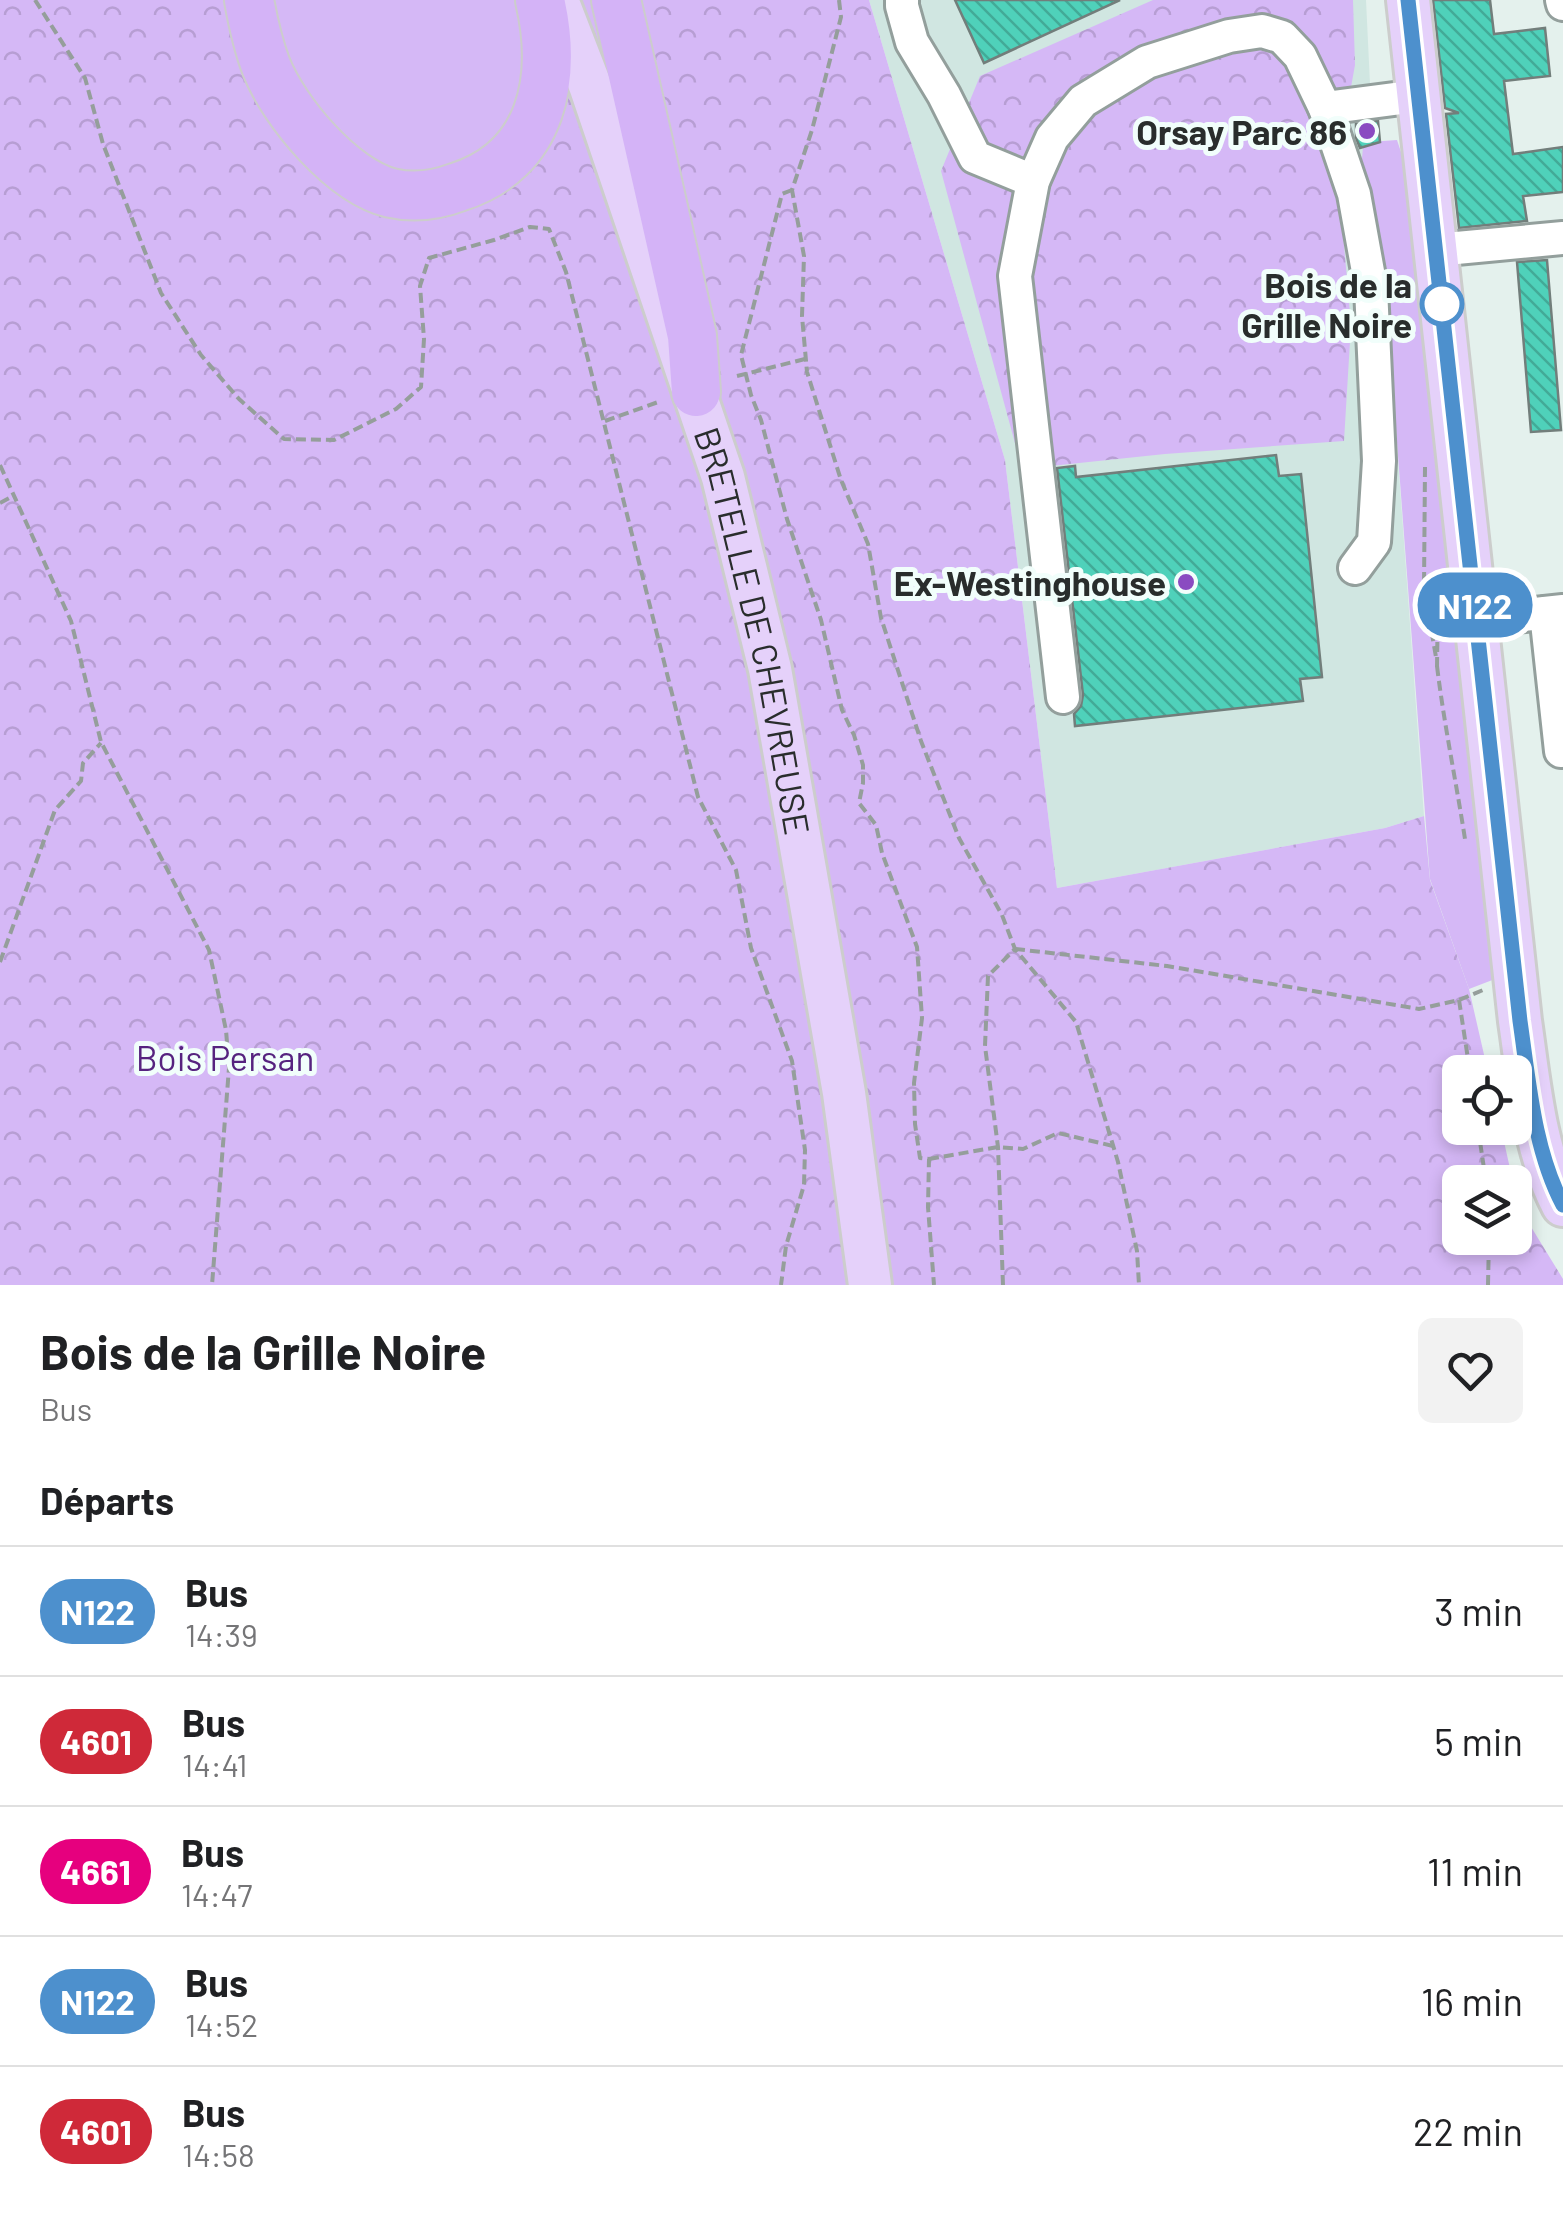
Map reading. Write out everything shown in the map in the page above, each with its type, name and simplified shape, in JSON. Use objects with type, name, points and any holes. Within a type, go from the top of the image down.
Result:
[{"type":"highway","points":[[249,0],[267,69],[286,103],[316,140],[338,164],[366,182],[390,193],[418,196],[472,183],[499,169],[534,124],[546,87],[548,52],[540,0]]},
{"type":"highway","points":[[616,0],[692,336],[699,389]]},
{"type":"main road","name":"BRETELLE DE CHEVREUSE","points":[[557,0],[699,389],[770,669],[844,1094],[870,1285]]},
{"type":"main road","points":[[1408,0],[1531,1098],[1552,1183],[1563,1205]]},
{"type":"lane","points":[[902,0],[912,42],[975,157],[1033,181]]},
{"type":"lane","points":[[1063,697],[1015,276],[1033,181],[1052,138],[1083,102],[1147,62],[1229,36],[1262,30],[1282,36],[1300,56],[1325,108],[1354,194],[1371,288],[1379,462],[1374,542],[1355,568]]},
{"type":"lane","points":[[1325,108],[1417,96]]},
{"type":"lane","points":[[1434,250],[1563,238]]},
{"type":"lane","points":[[1476,620],[1555,612],[1561,751]]},
{"type":"path","points":[[35,0],[85,78],[102,144],[161,293],[201,356],[239,399],[284,439],[334,440],[396,409],[421,387],[424,338],[420,286],[429,258],[530,227],[549,230],[566,272],[698,797],[736,870],[752,948],[792,1061],[805,1150],[804,1185],[786,1246],[781,1285]]},
{"type":"path","points":[[839,0],[841,16],[792,190],[804,256],[802,316],[807,372],[841,480],[868,544],[881,618],[958,838],[1002,914],[1016,949],[1076,1022],[1114,1147],[1138,1251],[1139,1285]]},
{"type":"path","points":[[792,190],[782,194],[742,355],[787,519],[820,620],[842,710],[864,766],[859,802],[876,825],[882,853],[918,947],[922,1018],[914,1084],[920,1158],[998,1147],[1022,1149],[1058,1133],[1114,1147]]},
{"type":"path","points":[[604,422],[746,373],[806,359]]},
{"type":"path","points":[[1432,534],[1424,462],[1424,588],[1437,668],[1438,586]]},
{"type":"path","points":[[0,465],[71,621],[102,742],[209,950],[226,1030],[228,1068],[212,1285]]},
{"type":"path","points":[[0,503],[14,496]]},
{"type":"path","points":[[0,962],[55,810],[81,781],[83,763],[102,742]]},
{"type":"path","points":[[1016,949],[1167,966],[1420,1010],[1487,988]]},
{"type":"path","points":[[1004,1285],[998,1147],[985,1046],[988,976],[1016,949]]},
{"type":"path","points":[[1460,1000],[1468,1055]]},
{"type":"path","points":[[928,1159],[934,1285]]},
{"type":"path","points":[[1488,1285],[1489,1255]]},
{"type":"shaded area","points":[[869,0],[1366,0],[1370,84],[1380,141],[1388,323],[1424,816],[1385,828],[1057,888],[1005,460]]},
{"type":"green space","name":"Bois Persan","points":[[0,0],[237,0],[349,190],[510,175],[590,61],[572,0],[869,0],[1005,460],[1057,888],[1385,828],[1424,816],[1430,880],[1469,989],[1484,1055],[1442,1055],[1442,1145],[1505,1145],[1509,1165],[1442,1165],[1442,1255],[1532,1255],[1532,1228],[1563,1279],[1563,1285],[0,1285]]},
{"type":"green space","points":[[269,0],[522,0],[530,84],[511,130],[480,157],[423,176],[381,168],[339,141],[295,82]]},
{"type":"green space","points":[[1153,0],[1353,0],[1355,65],[1337,165],[1351,325],[1344,441],[1022,469],[941,171],[980,76]]},
{"type":"green space","points":[[1397,140],[1412,185],[1495,979],[1469,989],[1430,879],[1388,323],[1361,170],[1363,147],[1369,142]]},
{"type":"building","points":[[955,0],[1120,0],[984,63]]},
{"type":"building","points":[[1433,0],[1490,0],[1494,34],[1545,28],[1550,76],[1504,81],[1513,154],[1563,147],[1563,192],[1523,196],[1527,221],[1459,228],[1446,114],[1459,113],[1445,108]]},
{"type":"building","name":"Orsay Parc 86","points":[[1378,121],[1380,142],[1360,148],[1356,124]]},
{"type":"building","points":[[1547,260],[1561,430],[1531,432],[1517,262]]},
{"type":"building","name":"Ex-Westinghouse","points":[[1276,455],[1279,476],[1301,474],[1322,677],[1300,679],[1303,701],[1075,726],[1074,714],[1083,695],[1057,468],[1075,466],[1076,477]]},
{"type":"bus line","name":"N122","points":[[1408,0],[1520,1021],[1531,1098],[1552,1183],[1563,1205]]},
{"type":"place","name":"Orsay Parc 86","points":[[1367,131]]},
{"type":"place","name":"Bois de la Grille Noire","points":[[1442,304]]},
{"type":"place","name":"Ex-Westinghouse","points":[[1186,582]]}]
